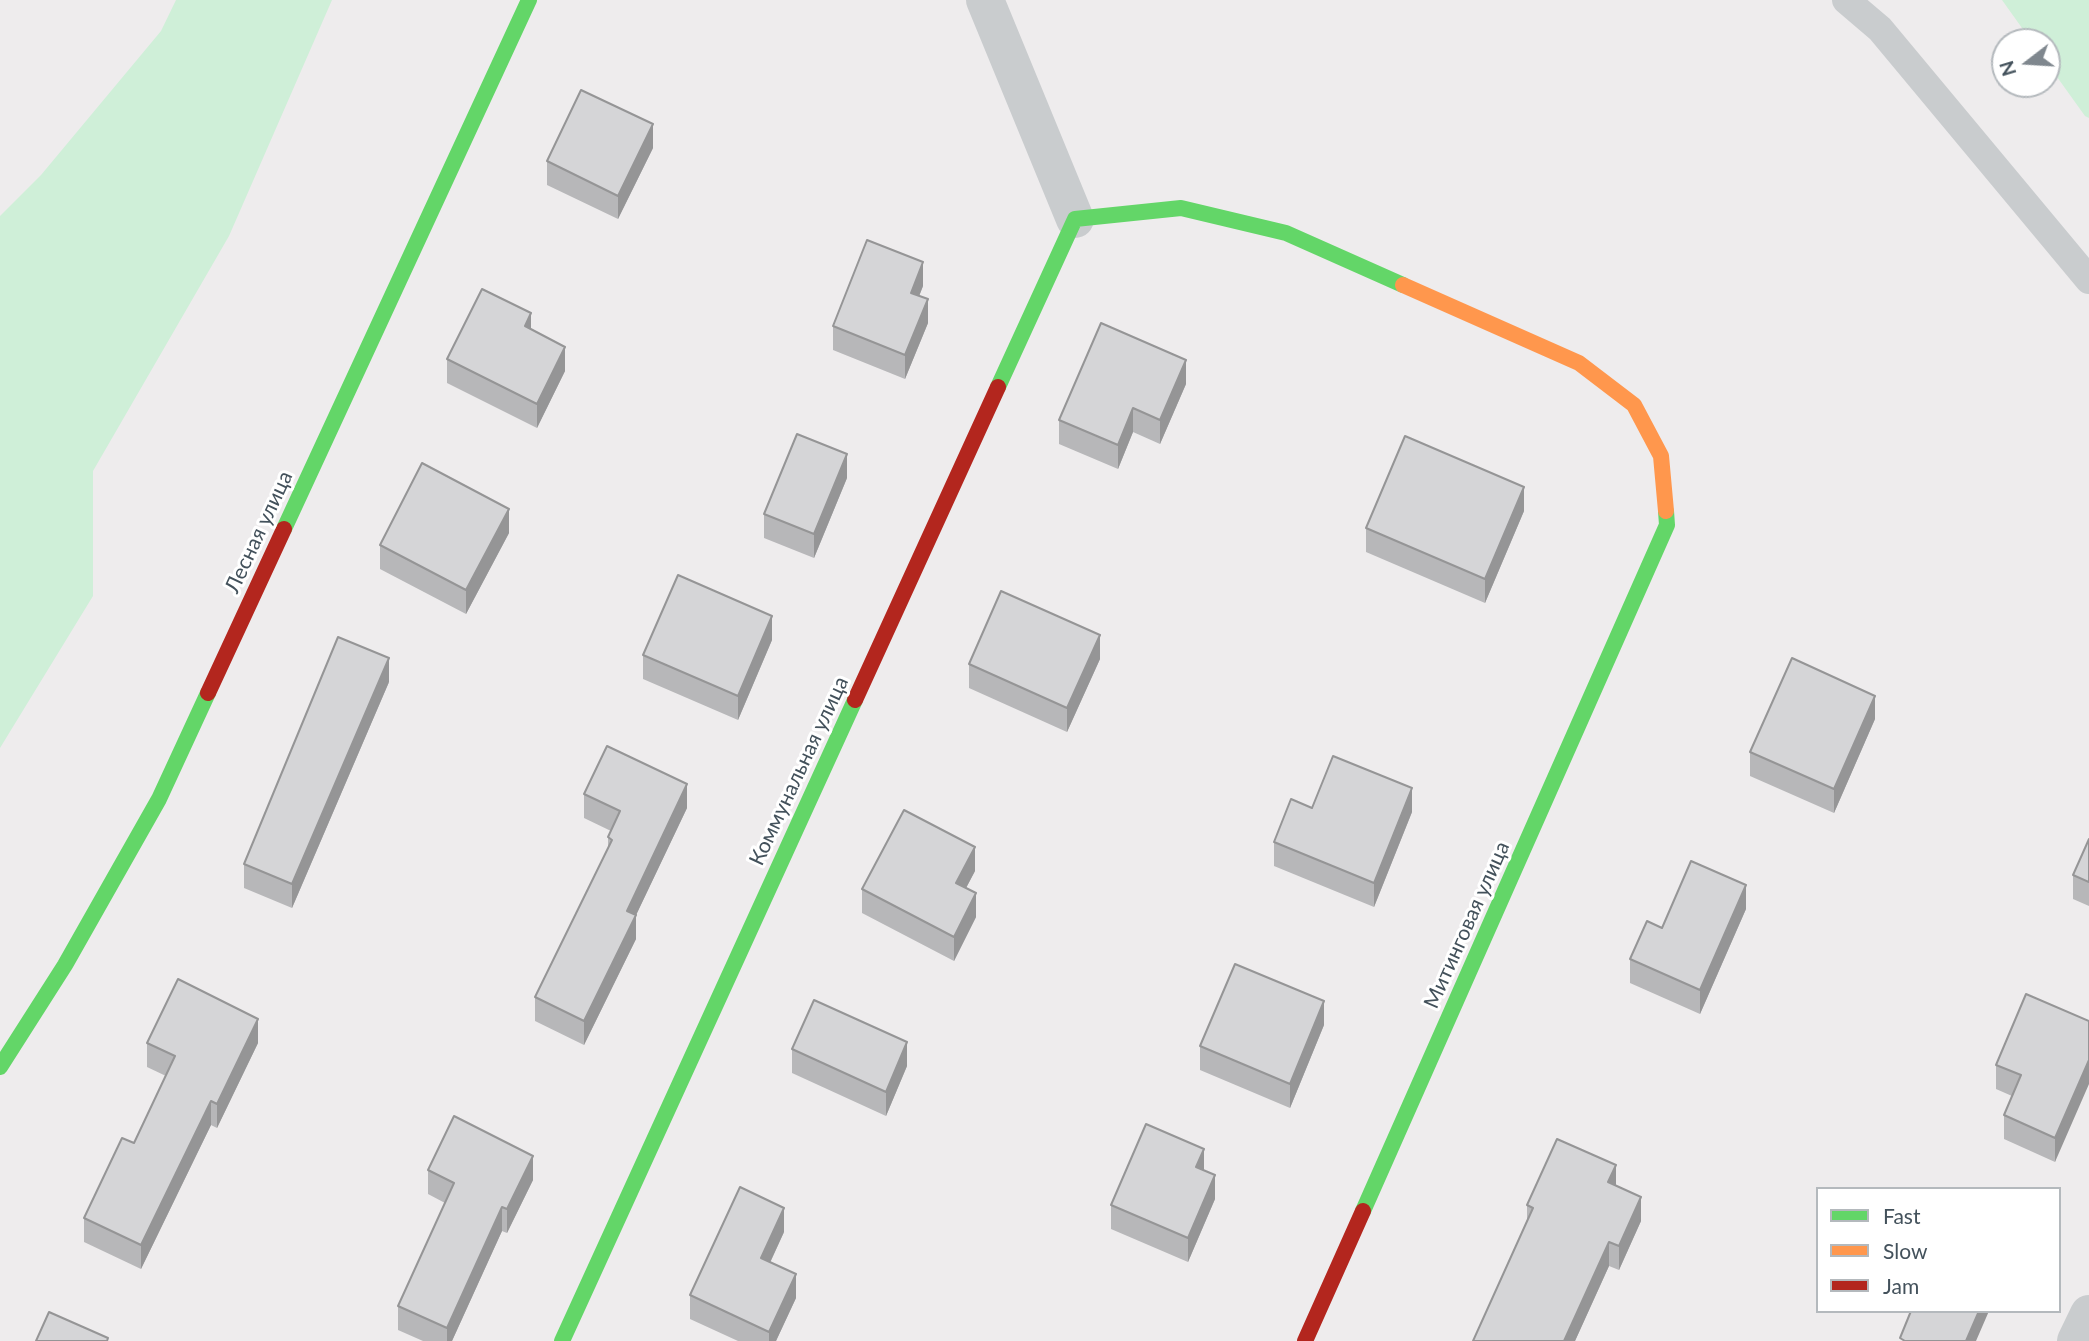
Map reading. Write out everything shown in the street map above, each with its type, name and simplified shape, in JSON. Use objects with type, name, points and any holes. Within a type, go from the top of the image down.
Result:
[{"type":"street","name":"Лесная улица","points":[[0,1068],[65,965],[159,799],[529,0]]},
{"type":"street","points":[[985,0],[1075,219]]},
{"type":"street","name":"Митинговая улица","points":[[1075,219],[1181,208],[1286,233],[1578,363],[1634,405],[1661,456],[1667,525],[1305,1341]]},
{"type":"street","name":"Коммунальная улица","points":[[562,1341],[1075,219]]},
{"type":"street","points":[[2076,1341],[2089,1314]]},
{"type":"lane","points":[[1846,0],[1880,29],[2089,280]]},
{"type":"green space","points":[[176,0],[332,0],[229,236],[93,471],[93,596],[0,748],[0,216],[41,175],[161,31]]},
{"type":"green space","points":[[2002,0],[2089,0],[2089,118],[2061,83],[2061,28],[2022,28]]},
{"type":"building","points":[[581,90],[653,124],[618,196],[547,161]]},
{"type":"building","points":[[867,240],[923,262],[911,293],[928,299],[905,355],[833,326]]},
{"type":"building","points":[[482,289],[531,313],[525,326],[565,347],[537,404],[447,359]]},
{"type":"building","points":[[1101,323],[1186,360],[1160,420],[1133,408],[1118,445],[1059,420]]},
{"type":"building","points":[[797,434],[847,454],[814,534],[764,514]]},
{"type":"building","points":[[1405,436],[1524,487],[1485,579],[1366,528]]},
{"type":"building","points":[[422,463],[509,509],[466,590],[380,545]]},
{"type":"building","points":[[678,575],[772,616],[738,696],[643,655]]},
{"type":"building","points":[[1001,591],[1100,635],[1067,708],[969,664]]},
{"type":"building","points":[[338,637],[389,658],[292,884],[244,864]]},
{"type":"building","points":[[1792,658],[1875,696],[1834,789],[1750,752]]},
{"type":"building","points":[[607,746],[687,784],[627,911],[636,915],[584,1021],[535,997],[612,840],[608,837],[620,811],[584,794]]},
{"type":"building","points":[[1333,756],[1412,788],[1374,883],[1274,842],[1291,799],[1312,808]]},
{"type":"building","points":[[904,810],[975,847],[956,883],[976,893],[954,937],[862,889]]},
{"type":"building","points":[[2089,839],[2089,882],[2073,875]]},
{"type":"building","points":[[1691,861],[1746,885],[1700,990],[1630,959],[1647,921],[1662,928]]},
{"type":"building","points":[[1235,964],[1324,1001],[1290,1084],[1200,1046]]},
{"type":"building","points":[[178,979],[258,1019],[217,1104],[211,1101],[141,1245],[84,1218],[122,1138],[134,1143],[175,1056],[147,1043]]},
{"type":"building","points":[[2026,994],[2089,1021],[2089,1060],[2055,1138],[2004,1115],[2021,1075],[1996,1065]]},
{"type":"building","points":[[814,1000],[907,1042],[886,1092],[792,1049]]},
{"type":"building","points":[[454,1116],[533,1156],[507,1209],[502,1207],[447,1328],[398,1306],[454,1183],[428,1170]]},
{"type":"building","points":[[1146,1124],[1204,1149],[1196,1167],[1215,1175],[1188,1238],[1111,1205]]},
{"type":"building","points":[[1557,1139],[1616,1165],[1608,1182],[1641,1197],[1619,1246],[1609,1242],[1564,1341],[1473,1341],[1533,1208],[1527,1205]]},
{"type":"building","points":[[740,1187],[784,1208],[761,1258],[796,1274],[769,1332],[690,1295]]},
{"type":"building","points":[[49,1312],[108,1338],[107,1341],[36,1341]]},
{"type":"building","points":[[1910,1313],[1978,1313],[1966,1341],[1905,1341],[1900,1338]]},
{"type":"traffic: fast","points":[[284,529],[529,0]]},
{"type":"traffic: fast","points":[[998,387],[1075,219],[1181,208],[1286,233],[1403,285]]},
{"type":"traffic: fast","points":[[1363,1211],[1667,525],[1666,511]]},
{"type":"traffic: fast","points":[[0,1067],[65,965],[159,799],[208,693]]},
{"type":"traffic: fast","points":[[562,1341],[855,700]]},
{"type":"traffic: slow","points":[[1403,285],[1579,363],[1634,405],[1661,456],[1666,511]]},
{"type":"traffic: jam","points":[[855,700],[998,387]]},
{"type":"traffic: jam","points":[[208,693],[284,529]]},
{"type":"traffic: jam","points":[[1305,1341],[1363,1211]]}]
